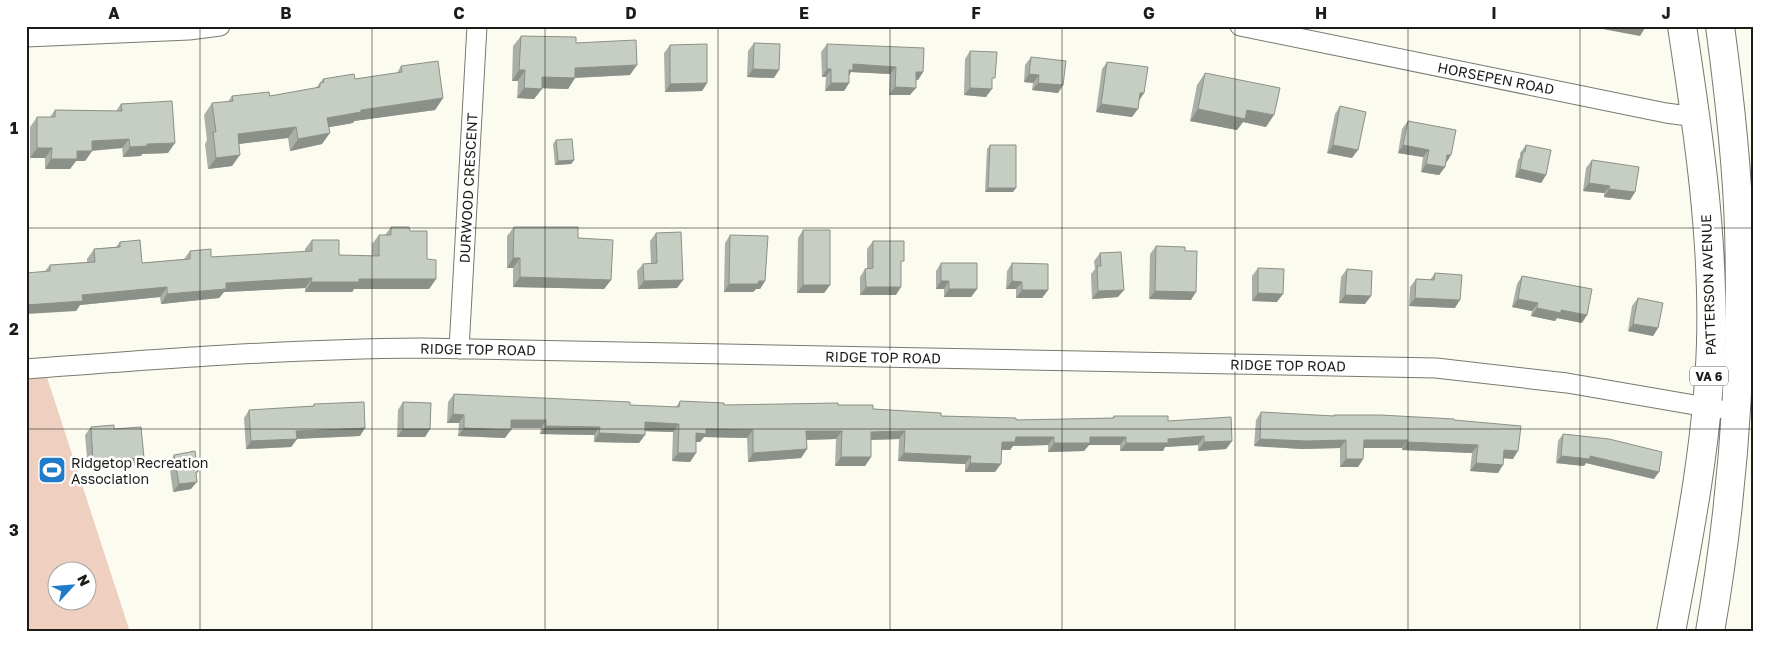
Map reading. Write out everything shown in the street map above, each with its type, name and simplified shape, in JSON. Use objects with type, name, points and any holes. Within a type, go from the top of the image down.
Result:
[{"type":"main road","name":"PATTERSON AVENUE","points":[[1672,632],[1695,498],[1707,407],[1711,342],[1707,224],[1696,117],[1682,26]]},
{"type":"main road","name":"PATTERSON AVENUE","points":[[1710,632],[1726,530],[1736,412],[1740,335],[1739,229],[1742,120],[1720,26]]},
{"type":"main road","name":"HORSEPEN ROAD","points":[[1696,117],[1742,120]]},
{"type":"street","points":[[26,37],[84,31],[189,30],[220,26]]},
{"type":"street","name":"DURWOOD CRESCENT","points":[[459,349],[477,26]]},
{"type":"street","name":"HORSEPEN ROAD","points":[[1240,26],[1666,113],[1696,117]]},
{"type":"street","name":"RIDGE TOP ROAD","points":[[26,369],[219,355],[335,349],[459,349],[1436,368],[1567,383],[1736,412]]},
{"type":"shaded area","name":"Ridgetop Recreation Association","points":[[44,368],[130,632],[26,632],[26,369]]},
{"type":"building","points":[[521,36],[576,37],[576,43],[636,40],[637,65],[575,68],[575,78],[542,77],[542,89],[524,88],[525,70],[519,70]]},
{"type":"building","points":[[754,43],[780,44],[779,70],[753,69]]},
{"type":"building","points":[[707,44],[707,83],[670,84],[670,45]]},
{"type":"building","points":[[827,44],[924,48],[923,72],[916,72],[916,88],[895,87],[896,67],[853,64],[853,70],[849,70],[849,83],[831,83],[831,69],[827,69]]},
{"type":"building","points":[[970,51],[997,52],[992,89],[970,88]]},
{"type":"building","points":[[1031,57],[1066,61],[1063,85],[1038,83],[1039,75],[1029,74]]},
{"type":"building","points":[[438,61],[443,98],[361,110],[361,112],[327,118],[330,133],[298,139],[296,127],[238,134],[240,155],[216,158],[213,132],[216,132],[212,103],[233,101],[232,96],[269,92],[270,96],[320,87],[320,83],[324,82],[323,79],[354,74],[355,79],[402,72],[401,66]]},
{"type":"building","points":[[1107,62],[1148,67],[1144,93],[1140,93],[1138,109],[1101,104]]},
{"type":"building","points":[[1205,73],[1280,88],[1274,115],[1247,110],[1245,119],[1198,109]]},
{"type":"building","points":[[172,101],[175,143],[130,147],[129,139],[92,141],[92,151],[77,151],[77,159],[51,159],[52,148],[37,148],[37,117],[55,117],[55,110],[122,111],[121,104]]},
{"type":"building","points":[[1340,106],[1366,112],[1358,150],[1333,145]]},
{"type":"building","points":[[1408,121],[1456,130],[1451,155],[1447,155],[1445,167],[1426,164],[1429,150],[1403,145]]},
{"type":"building","points":[[572,139],[574,160],[558,161],[556,140]]},
{"type":"building","points":[[990,145],[1016,145],[1016,188],[988,188]]},
{"type":"building","points":[[1526,145],[1551,150],[1546,175],[1520,169]]},
{"type":"building","points":[[1592,160],[1639,167],[1635,192],[1609,189],[1610,186],[1589,183]]},
{"type":"building","points":[[391,227],[409,227],[410,231],[427,231],[427,259],[436,260],[436,279],[359,279],[359,282],[311,282],[312,278],[226,283],[226,289],[167,294],[167,287],[82,295],[83,301],[26,305],[26,273],[50,271],[50,265],[95,262],[94,249],[120,247],[120,242],[140,240],[142,263],[190,259],[190,251],[211,249],[211,257],[312,251],[312,240],[339,240],[339,255],[379,256],[379,235],[391,235]]},
{"type":"building","points":[[514,227],[578,227],[578,238],[613,240],[611,280],[520,277],[520,258],[513,258]]},
{"type":"building","points":[[803,230],[830,230],[830,285],[803,285]]},
{"type":"building","points":[[681,232],[683,280],[644,281],[643,264],[657,263],[656,233]]},
{"type":"building","points":[[730,235],[768,236],[765,281],[759,281],[758,284],[729,284]]},
{"type":"building","points":[[873,241],[904,241],[904,261],[901,261],[901,287],[866,287],[865,269],[873,268]]},
{"type":"building","points":[[1156,246],[1185,247],[1185,251],[1197,251],[1196,292],[1155,291]]},
{"type":"building","points":[[1121,252],[1124,290],[1098,291],[1097,266],[1101,266],[1100,253]]},
{"type":"building","points":[[941,263],[977,263],[977,289],[949,289],[949,281],[941,281]]},
{"type":"building","points":[[1012,263],[1048,264],[1048,290],[1022,290],[1022,282],[1012,281]]},
{"type":"building","points":[[1258,268],[1284,269],[1283,294],[1258,293]]},
{"type":"building","points":[[1347,269],[1372,271],[1371,296],[1345,295]]},
{"type":"building","points":[[1435,273],[1462,275],[1460,300],[1415,298],[1416,279],[1434,280]]},
{"type":"building","points":[[1522,276],[1592,289],[1587,315],[1561,310],[1561,313],[1537,308],[1538,303],[1518,299]]},
{"type":"building","points":[[1638,298],[1663,303],[1658,328],[1633,324]]},
{"type":"building","points":[[454,394],[630,402],[630,405],[679,407],[680,401],[724,403],[724,405],[838,403],[838,405],[873,405],[873,409],[941,413],[941,416],[1016,418],[1016,420],[1168,416],[1168,421],[1231,417],[1232,441],[1204,442],[1204,436],[1168,439],[1168,443],[1126,443],[1126,437],[1090,437],[1090,443],[1054,443],[1054,437],[1016,437],[1015,442],[1002,442],[1001,464],[970,463],[971,456],[904,453],[905,431],[871,432],[871,457],[841,457],[842,431],[806,431],[807,449],[753,453],[753,430],[706,429],[706,434],[696,433],[696,453],[678,453],[679,424],[645,422],[645,435],[599,433],[600,427],[546,426],[546,420],[511,420],[511,430],[464,428],[464,415],[453,414]]},
{"type":"building","points":[[364,402],[365,428],[296,431],[297,439],[251,441],[249,410]]},
{"type":"building","points":[[403,402],[431,403],[430,429],[403,429]]},
{"type":"building","points":[[1261,412],[1334,416],[1380,415],[1454,419],[1521,426],[1518,451],[1504,450],[1503,465],[1476,463],[1478,445],[1407,442],[1408,440],[1364,440],[1363,459],[1346,459],[1346,440],[1260,439]]},
{"type":"building","points":[[114,425],[114,429],[141,427],[144,458],[93,461],[91,427]]},
{"type":"building","points":[[1563,434],[1609,439],[1662,452],[1659,472],[1590,456],[1590,459],[1561,456]]},
{"type":"building","points":[[195,451],[198,472],[196,472],[197,482],[179,484],[174,455]]},
{"type":"place","name":"Ridgetop Recreation Association","points":[[52,470]]}]
